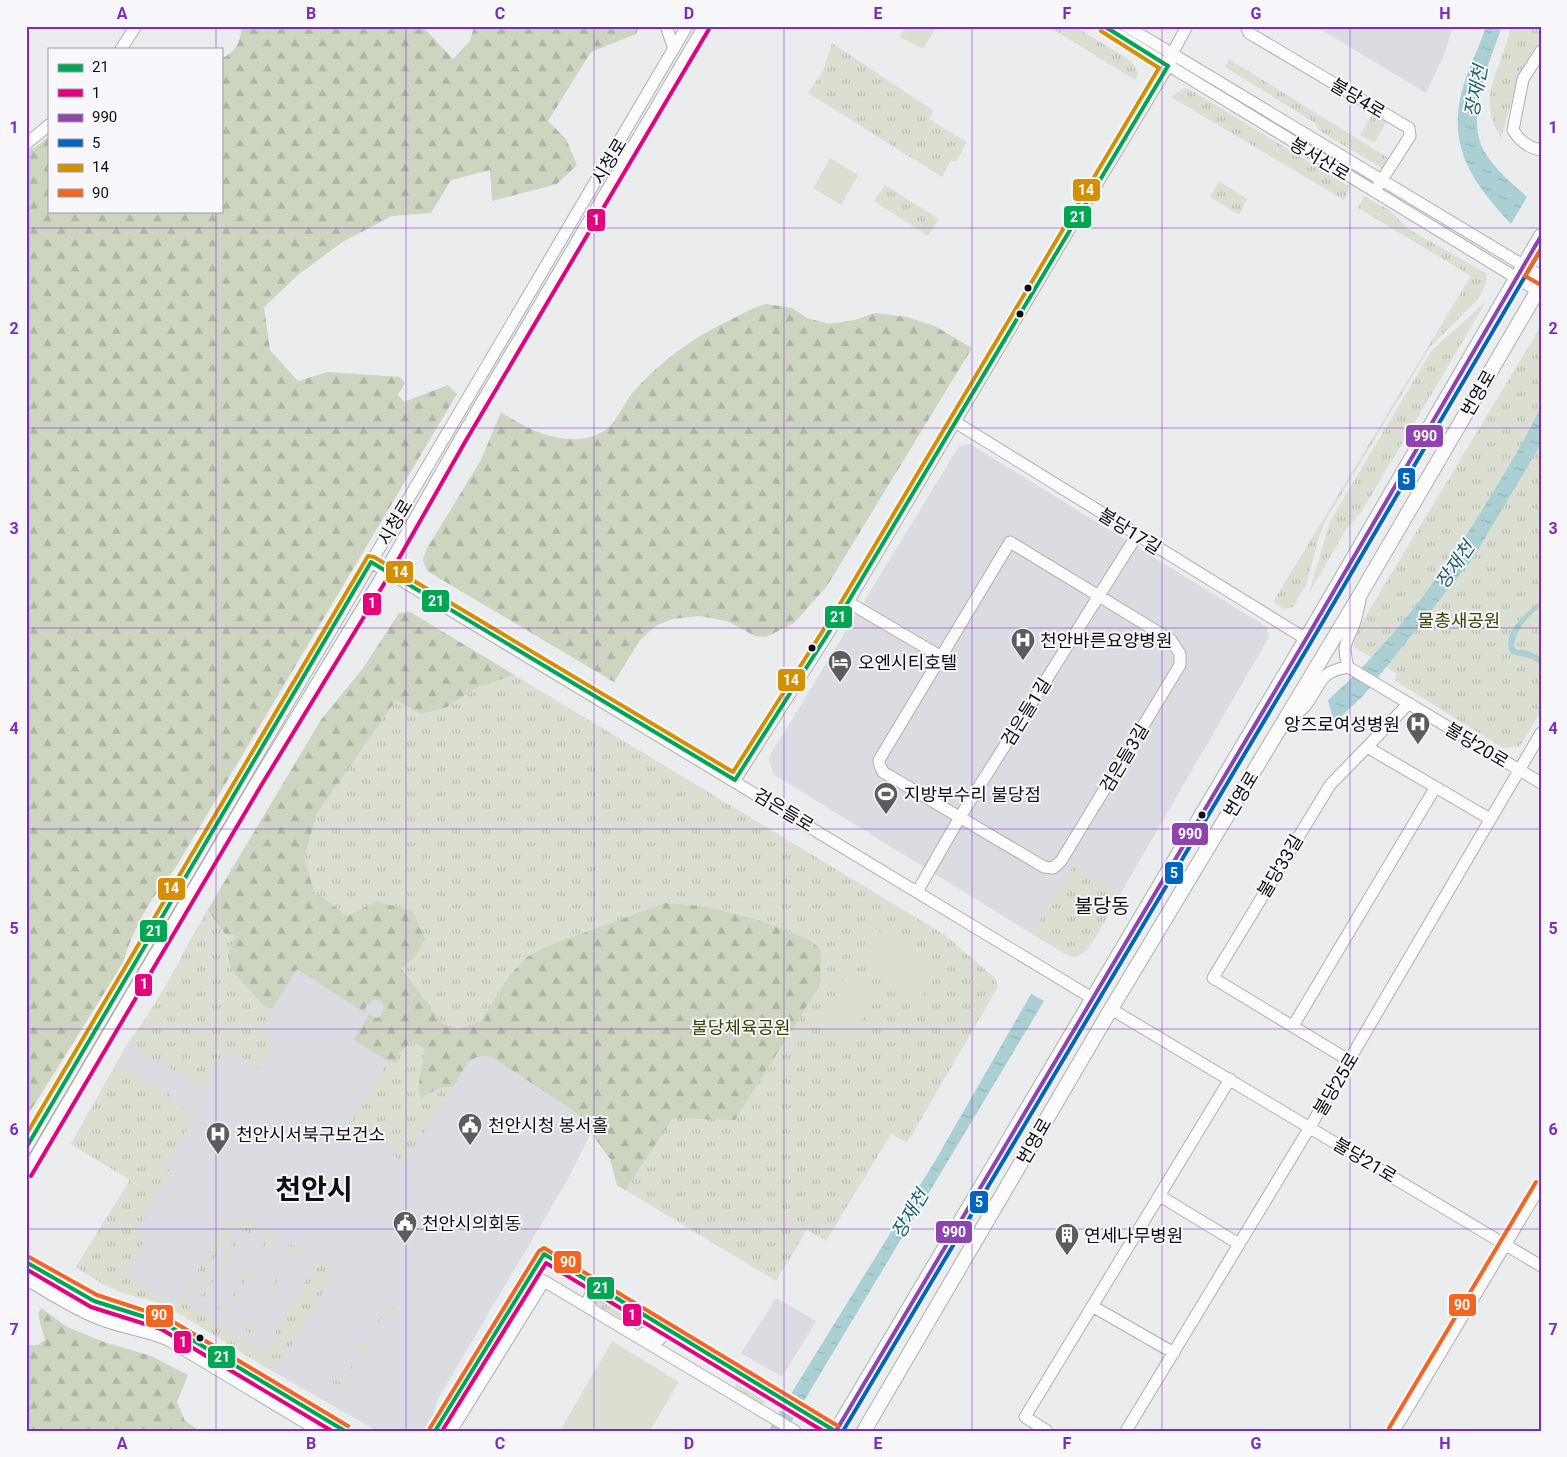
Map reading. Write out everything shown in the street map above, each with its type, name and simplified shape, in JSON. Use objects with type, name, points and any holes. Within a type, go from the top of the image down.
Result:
[{"type":"main road","name":"번영로","points":[[836,1431],[1306,639],[1541,236]]},
{"type":"main road","name":"번영로","points":[[864,1431],[1111,1010],[1286,720],[1540,290]]},
{"type":"main road","points":[[1092,998],[1111,1010]]},
{"type":"street","points":[[122,48],[136,26]]},
{"type":"street","points":[[666,26],[674,49]]},
{"type":"street","name":"시청로","points":[[26,1148],[687,26]]},
{"type":"street","name":"시청로","points":[[26,1173],[239,812],[385,571],[704,26]]},
{"type":"street","name":"봉서산로","points":[[1104,26],[1517,278],[1540,290]]},
{"type":"street","name":"봉서산로","points":[[1126,26],[1541,276]]},
{"type":"street","points":[[735,780],[848,602],[1168,66],[1172,54],[1187,26]]},
{"type":"street","name":"불당4로","points":[[1246,26],[1249,33],[1409,128],[1410,136],[1375,192]]},
{"type":"street","points":[[1541,51],[1523,79],[1513,130],[1518,138],[1530,147],[1541,150]]},
{"type":"street","points":[[26,144],[48,126]]},
{"type":"street","name":"불당17길","points":[[955,422],[1306,639]]},
{"type":"street","name":"검은들1길","points":[[917,892],[960,817],[1137,535]]},
{"type":"street","name":"검은들3길","points":[[1010,542],[1098,596],[1171,640],[1180,654],[1180,665],[1061,861],[1053,868],[1044,867],[884,772],[879,760],[1010,542]]},
{"type":"street","name":"검은들로","points":[[371,562],[735,780],[1092,998]]},
{"type":"street","points":[[1286,720],[1304,708],[1322,678],[1328,672],[1348,667],[1344,652],[1346,639],[1355,623],[1361,592]]},
{"type":"street","points":[[848,602],[940,656]]},
{"type":"street","name":"불당20로","points":[[1348,667],[1541,783]]},
{"type":"street","points":[[1409,703],[1367,747],[1490,819]]},
{"type":"street","name":"불당25로","points":[[1126,1431],[1350,1060],[1541,733]]},
{"type":"street","name":"불당33길","points":[[1350,1060],[1213,978],[1330,784],[1367,747]]},
{"type":"street","points":[[1293,1026],[1435,788]]},
{"type":"street","name":"불당21로","points":[[1111,1010],[1230,1079],[1541,1266]]},
{"type":"street","points":[[1047,1431],[1025,1417],[1230,1079]]},
{"type":"street","points":[[1394,1431],[1541,1185]]},
{"type":"street","points":[[1160,1196],[1239,1244]]},
{"type":"street","points":[[436,1431],[544,1254],[836,1431]]},
{"type":"street","points":[[26,1262],[94,1301],[164,1323],[345,1431]]},
{"type":"street","points":[[26,1279],[78,1310],[99,1319],[154,1334],[168,1340],[319,1431]]},
{"type":"street","points":[[451,1431],[544,1281],[795,1431]]},
{"type":"street","points":[[592,1310],[588,1297],[594,1292],[598,1292],[621,1306],[631,1306]]},
{"type":"street","points":[[1092,1306],[1174,1353]]},
{"type":"street","points":[[619,1326],[630,1326],[656,1339],[660,1339],[665,1335],[663,1326]]},
{"type":"shaded area","points":[[1315,26],[1453,26],[1445,52],[1426,93]]},
{"type":"shaded area","points":[[970,444],[1267,627],[1269,637],[1089,948],[1077,957],[1069,956],[1032,934],[773,774],[769,757],[959,446]]},
{"type":"shaded area","points":[[223,883],[577,1113],[591,1133],[569,1177],[438,1399],[433,1416],[422,1431],[377,1431],[267,1368],[164,1304],[123,1293],[101,1283],[76,1267],[130,1180],[71,1144],[127,1044],[146,1020],[176,970],[186,947]]},
{"type":"shaded area","points":[[776,1298],[816,1321],[782,1377],[741,1353]]},
{"type":"green space","points":[[241,26],[422,26],[453,59],[470,41],[474,26],[640,26],[636,34],[591,52],[548,121],[566,139],[577,165],[557,184],[492,201],[490,170],[451,180],[431,213],[392,216],[344,241],[298,275],[264,307],[270,350],[298,381],[328,372],[400,377],[405,383],[398,395],[404,402],[448,385],[457,394],[174,870],[158,891],[137,925],[123,963],[26,1118],[26,151],[35,148],[48,137],[48,212],[222,212],[222,58],[237,46]]},
{"type":"green space","points":[[906,26],[937,26],[923,49],[900,37]]},
{"type":"green space","points":[[1048,26],[1074,26],[1128,59],[1134,65],[1138,75],[1135,80]]},
{"type":"green space","points":[[1511,26],[1541,26],[1541,41],[1519,76],[1501,138],[1493,123],[1490,95]]},
{"type":"green space","points":[[832,43],[934,111],[929,119],[967,142],[956,162],[951,160],[942,177],[808,93],[823,71]]},
{"type":"green space","points":[[1229,59],[1390,159],[1383,169],[1320,131],[1315,123],[1225,67]]},
{"type":"green space","points":[[1184,88],[1189,89],[1350,187],[1344,200],[1171,97]]},
{"type":"green space","points":[[1374,112],[1387,121],[1374,143],[1360,135]]},
{"type":"green space","points":[[830,158],[858,175],[841,205],[813,188]]},
{"type":"green space","points":[[1219,181],[1247,199],[1239,215],[1210,197]]},
{"type":"green space","points":[[885,185],[939,219],[928,236],[874,201]]},
{"type":"green space","points":[[1364,196],[1389,210],[1407,228],[1487,274],[1486,283],[1478,299],[1430,347],[1326,520],[1319,537],[1306,585],[1293,607],[1284,609],[1273,602],[1471,276],[1358,208]]},
{"type":"green space","points":[[1486,302],[1362,511],[1347,528],[1309,593],[1330,521],[1432,350]]},
{"type":"green space","points":[[766,304],[792,308],[807,318],[829,324],[855,320],[875,313],[907,317],[935,326],[972,348],[827,586],[794,623],[766,637],[755,636],[727,621],[699,616],[673,619],[657,625],[640,640],[614,682],[427,571],[423,560],[426,550],[481,460],[501,412],[524,426],[551,436],[564,439],[591,437],[609,427],[634,391],[677,352],[714,328]]},
{"type":"green space","name":"물총새공원","points":[[1541,326],[1541,711],[1520,746],[1503,748],[1394,680],[1397,674],[1353,646],[1356,632]]},
{"type":"green space","name":"불당체육공원","points":[[410,612],[945,935],[995,978],[998,987],[907,1143],[891,1134],[826,1241],[807,1230],[776,1281],[617,1185],[610,1159],[577,1113],[223,883],[321,720],[364,667],[399,613]]},
{"type":"green space","points":[[410,612],[514,675],[477,687],[447,707],[421,714],[396,700],[317,813],[304,858],[314,891],[347,916],[376,902],[412,910],[425,939],[414,958],[401,968],[442,1023],[459,1029],[481,1021],[510,975],[527,957],[548,946],[665,903],[708,907],[761,921],[808,939],[821,949],[820,985],[735,1120],[673,1118],[625,1190],[617,1185],[610,1159],[577,1113],[490,1056],[482,1056],[471,1061],[453,1087],[441,1087],[421,1098],[418,1089],[425,1049],[411,1041],[398,1055],[397,1063],[388,1061],[354,1040],[369,1015],[377,1018],[381,1016],[384,1007],[381,1001],[374,999],[366,1007],[365,1013],[297,969],[273,1008],[266,1008],[231,969],[228,955],[235,935],[225,934],[208,910],[321,720],[364,667],[399,613]]},
{"type":"green space","points":[[1074,865],[1121,893],[1089,948],[1077,957],[1069,956],[1032,934]]},
{"type":"green space","points":[[208,910],[225,934],[235,935],[228,955],[232,969],[266,1008],[273,1008],[268,1018],[269,1055],[260,1068],[256,1069],[238,1053],[231,1054],[220,1060],[212,1070],[208,1090],[127,1044],[150,1012]]},
{"type":"green space","points":[[874,928],[932,963],[936,975],[921,999],[856,960]]},
{"type":"green space","points":[[849,970],[880,988],[848,1044],[817,1027]]},
{"type":"green space","points":[[411,1041],[425,1049],[420,1074],[421,1098],[441,1087],[453,1087],[405,1163],[392,1155],[396,1149],[360,1126],[355,1133],[347,1128],[388,1061],[397,1063],[398,1056]]},
{"type":"green space","points":[[118,1064],[171,1095],[170,1100],[195,1116],[165,1167],[172,1172],[136,1232],[145,1239],[125,1276],[177,1306],[224,1225],[238,1221],[256,1223],[257,1227],[250,1233],[244,1230],[228,1258],[234,1263],[233,1266],[225,1264],[205,1294],[210,1300],[210,1304],[201,1301],[201,1295],[242,1229],[235,1224],[186,1304],[264,1351],[314,1267],[309,1262],[311,1258],[315,1257],[330,1267],[333,1276],[281,1362],[267,1368],[164,1304],[123,1293],[101,1283],[76,1267],[130,1180],[71,1144]]},
{"type":"green space","points":[[265,1230],[278,1236],[279,1241],[276,1243],[269,1240],[250,1272],[256,1278],[253,1280],[247,1277],[228,1310],[233,1314],[230,1317],[219,1311],[218,1307],[225,1309],[245,1276],[240,1273],[241,1269],[248,1271],[267,1239],[262,1234]]},
{"type":"green space","points":[[289,1244],[299,1248],[303,1254],[300,1257],[294,1254],[274,1287],[281,1291],[280,1295],[271,1292],[252,1324],[257,1328],[257,1333],[252,1334],[241,1328],[241,1323],[244,1321],[250,1323],[269,1291],[263,1287],[265,1283],[272,1286],[292,1253],[287,1250]]},
{"type":"green space","points":[[597,1296],[621,1310],[634,1313],[663,1331],[655,1337],[593,1303],[592,1298]]},
{"type":"green space","points":[[381,1302],[394,1308],[396,1314],[393,1316],[385,1312],[366,1344],[372,1348],[372,1352],[369,1354],[362,1350],[342,1384],[349,1389],[348,1392],[341,1390],[334,1386],[332,1382],[335,1380],[341,1383],[361,1350],[355,1346],[359,1340],[365,1343],[384,1311],[378,1306]]},
{"type":"green space","points":[[41,1308],[67,1327],[104,1342],[151,1356],[188,1375],[177,1402],[185,1421],[200,1431],[26,1431],[26,1345],[38,1345],[45,1340],[38,1314]]},
{"type":"green space","points":[[612,1341],[679,1382],[650,1431],[560,1431]]},
{"type":"green space","points":[[736,1379],[768,1397],[766,1402],[761,1404],[735,1388]]},
{"type":"water","name":"장재천","points":[[1486,26],[1502,26],[1487,68],[1479,99],[1477,129],[1480,142],[1488,158],[1527,197],[1511,224],[1474,177],[1465,160],[1460,143],[1458,125],[1459,105],[1466,77]]},
{"type":"water","name":"장재천","points":[[1541,406],[1541,444],[1473,558],[1364,695],[1334,723],[1328,700],[1392,635],[1429,588],[1481,512],[1520,447]]},
{"type":"water","points":[[1541,601],[1541,606],[1520,628],[1514,646],[1517,650],[1526,650],[1541,657],[1541,665],[1532,659],[1511,654],[1508,646],[1509,638],[1517,624]]},
{"type":"water","name":"장재천","points":[[1031,994],[1044,1001],[786,1431],[768,1431],[935,1161]]},
{"type":"transit line","name":"21","points":[[26,1148],[371,562],[735,780],[848,602],[1168,66],[1104,26]]},
{"type":"transit line","name":"1","points":[[31,1176],[259,789],[390,574],[465,442],[709,29]]},
{"type":"transit line","name":"14","points":[[26,1135],[368,556],[374,557],[733,772],[843,599],[1159,68],[1101,31]]},
{"type":"transit line","name":"990","points":[[836,1431],[1306,639],[1541,236]]},
{"type":"transit line","name":"5","points":[[843,1431],[1311,642],[1541,249]]},
{"type":"transit line","name":"90","points":[[1541,249],[1525,276],[1541,285]]},
{"type":"transit line","name":"90","points":[[1389,1428],[1536,1182]]},
{"type":"transit line","name":"90","points":[[430,1428],[539,1251],[544,1248],[838,1426]]},
{"type":"transit line","name":"21","points":[[435,1431],[544,1254],[835,1431]]},
{"type":"transit line","name":"90","points":[[29,1257],[97,1295],[167,1318],[348,1426]]},
{"type":"transit line","name":"21","points":[[26,1262],[94,1301],[164,1323],[345,1431]]},
{"type":"transit line","name":"1","points":[[442,1431],[546,1263],[823,1431]]},
{"type":"transit line","name":"1","points":[[26,1269],[91,1307],[161,1329],[332,1431]]},
{"type":"place","name":"천안바른요양병원","points":[[1023,661]]},
{"type":"place","name":"오엔시티호텔","points":[[840,683]]},
{"type":"place","name":"앙즈로여성병원","points":[[1418,745]]},
{"type":"place","name":"지방부수리 불당점","points":[[886,815]]},
{"type":"place","name":"천안시청 봉서홀","points":[[470,1146]]},
{"type":"place","name":"천안시서북구보건소","points":[[218,1155]]},
{"type":"place","name":"천안시의회동","points":[[405,1244]]},
{"type":"place","name":"연세나무병원","points":[[1067,1256]]},
{"type":"district","name":"불당동","points":[[1102,906]]},
{"type":"district","name":"천안시","points":[[314,1189]]}]
